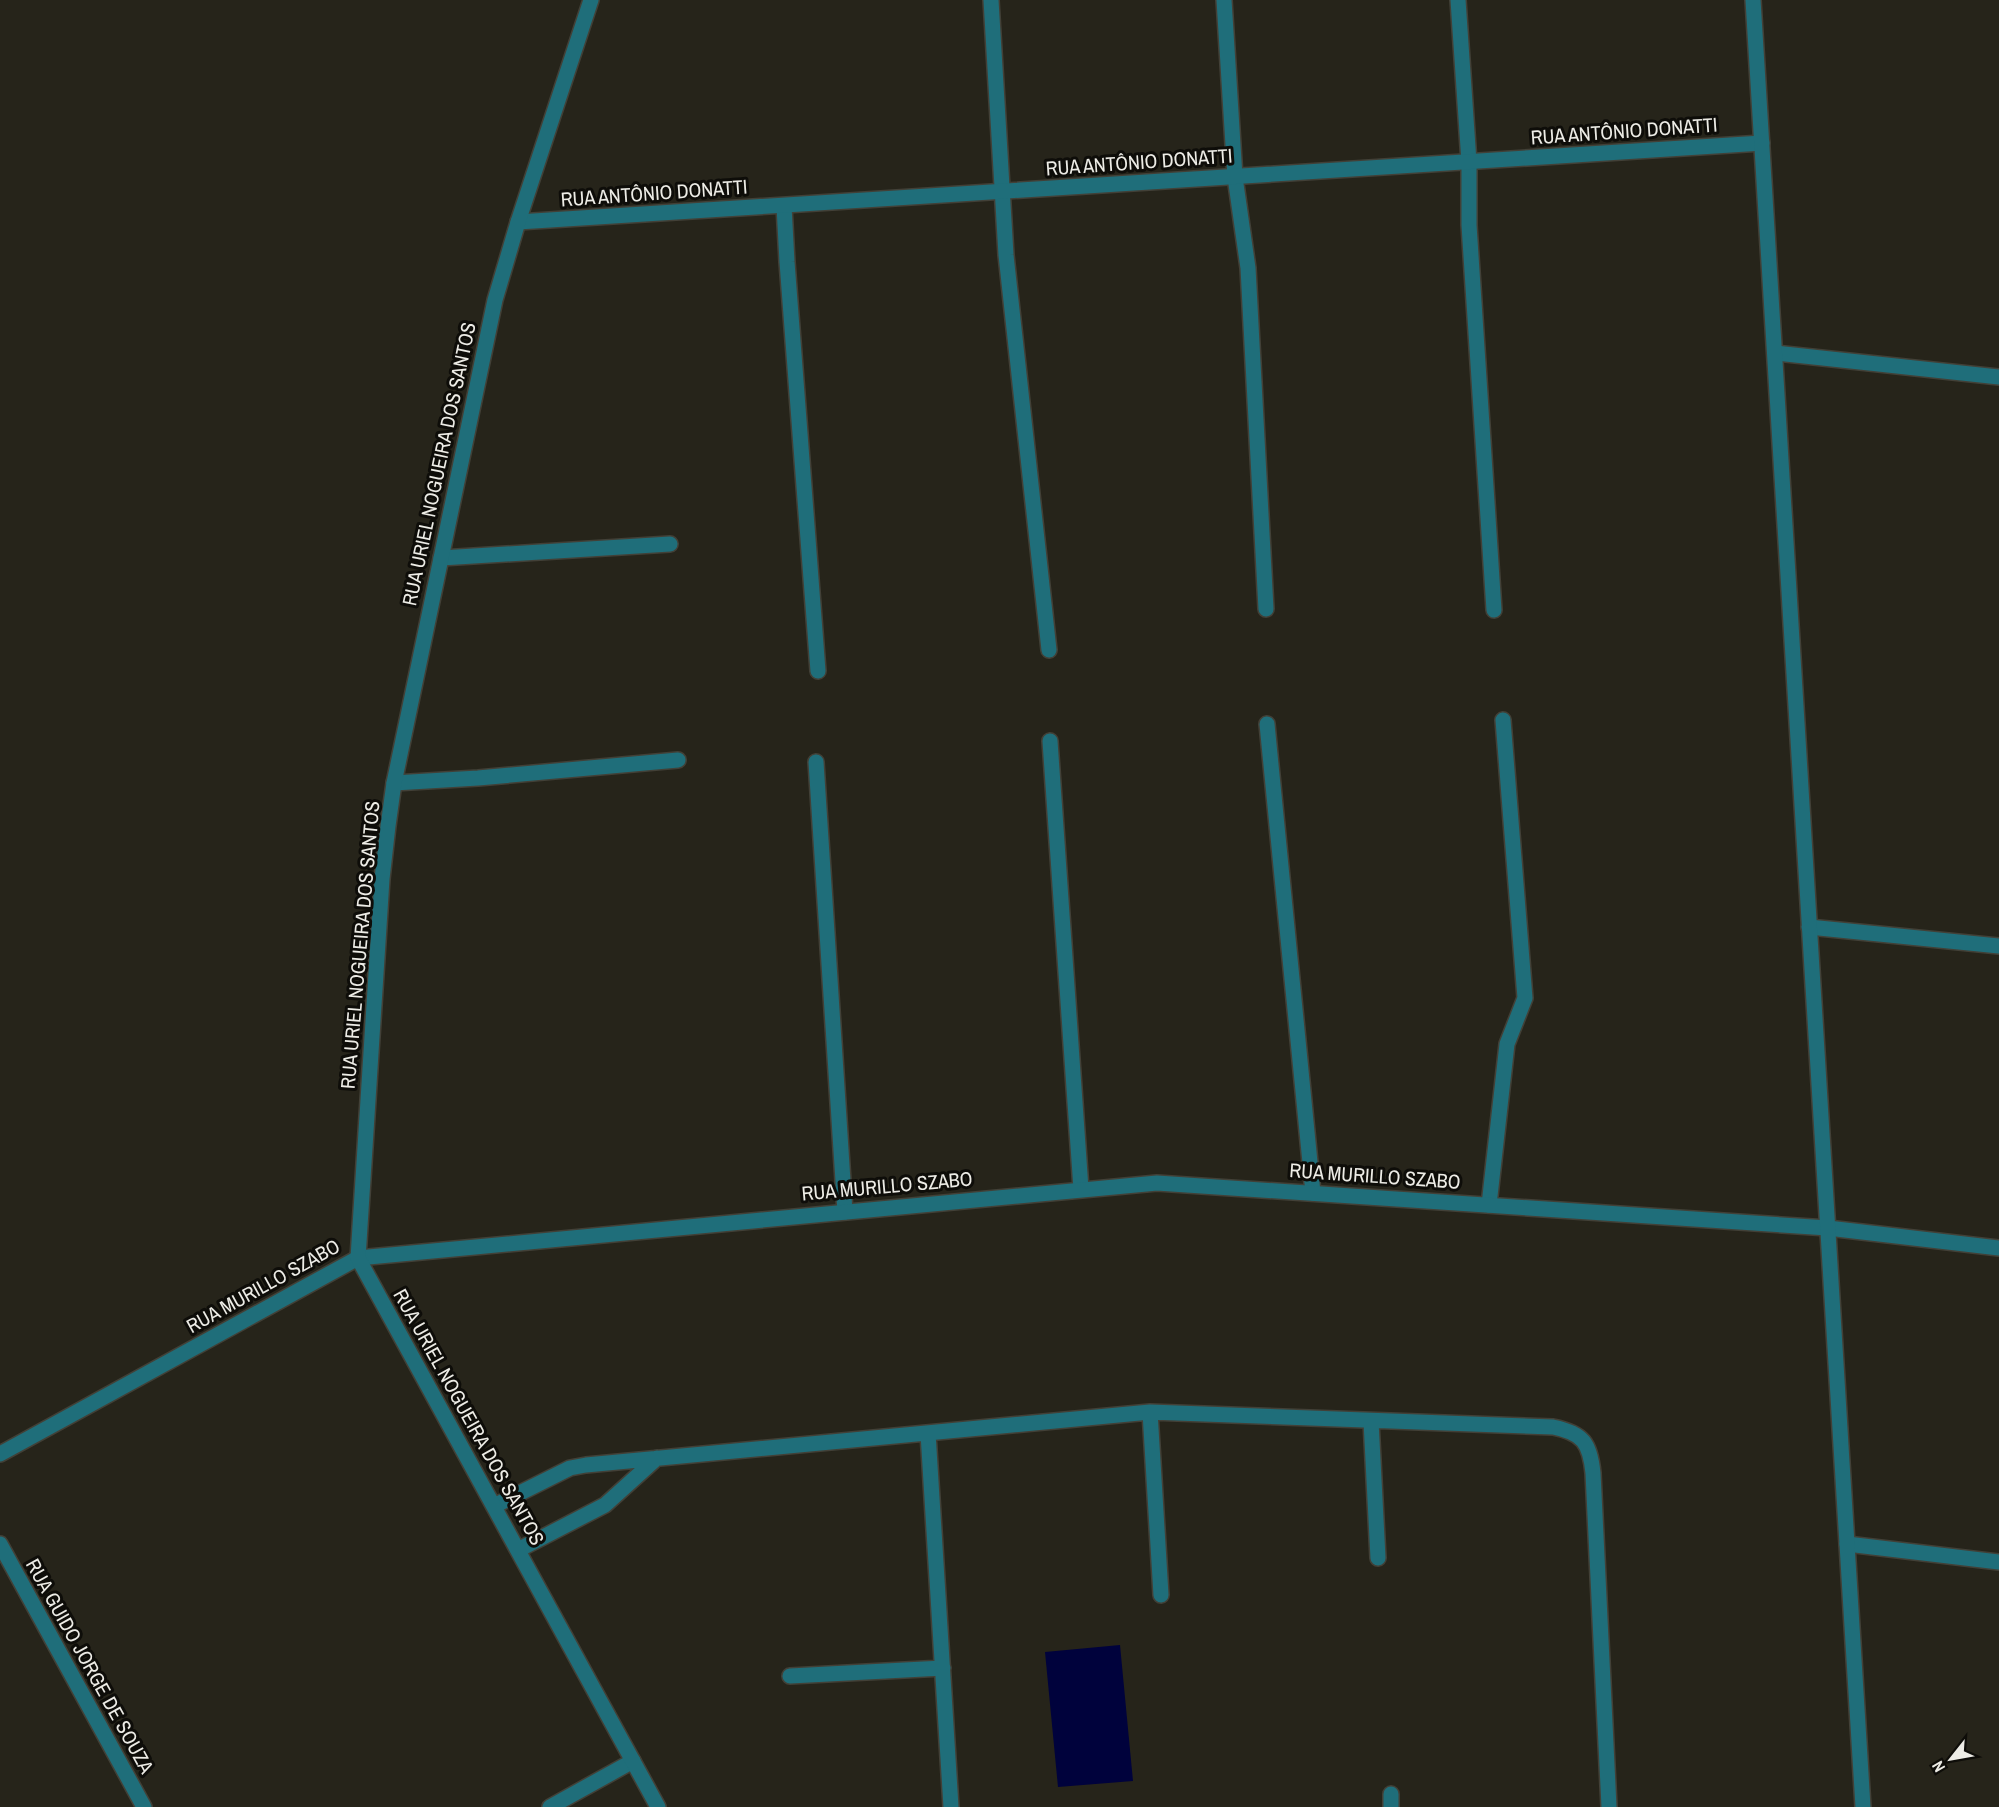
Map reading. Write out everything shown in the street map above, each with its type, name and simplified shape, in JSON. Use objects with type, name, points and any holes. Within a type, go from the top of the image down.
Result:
[{"type":"street","name":"RUA URIEL NOGUEIRA DOS SANTOS","points":[[591,0],[518,222],[495,300],[394,783],[382,879],[358,1258],[658,1807]]},
{"type":"street","points":[[991,0],[1007,266],[1049,650]]},
{"type":"street","points":[[1224,0],[1235,177],[1248,268],[1266,609]]},
{"type":"street","points":[[1458,0],[1469,162],[1469,225],[1494,610]]},
{"type":"street","points":[[1753,0],[1863,1807]]},
{"type":"street","name":"RUA ANTÔNIO DONATTI","points":[[518,222],[1762,143]]},
{"type":"street","points":[[784,206],[818,671]]},
{"type":"street","points":[[1775,353],[1999,377]]},
{"type":"street","points":[[441,558],[670,544]]},
{"type":"street","points":[[1489,1205],[1507,1044],[1525,999],[1503,720]]},
{"type":"street","points":[[1267,724],[1312,1193]]},
{"type":"street","points":[[1050,741],[1081,1189]]},
{"type":"street","points":[[394,783],[678,760]]},
{"type":"street","points":[[816,762],[845,1212]]},
{"type":"street","points":[[1809,927],[1999,946]]},
{"type":"street","name":"RUA MURILLO SZABO","points":[[0,1454],[358,1258],[1157,1183],[1828,1228],[1999,1248]]},
{"type":"street","points":[[494,1506],[570,1468],[586,1464],[1150,1412],[1553,1427],[1569,1430],[1584,1440],[1591,1455],[1593,1473],[1609,1807]]},
{"type":"street","points":[[1150,1412],[1161,1595]]},
{"type":"street","points":[[1371,1421],[1378,1558]]},
{"type":"street","points":[[928,1433],[951,1807]]},
{"type":"street","points":[[518,1550],[605,1505],[657,1458]]},
{"type":"street","name":"RUA GUIDO JORGE DE SOUZA","points":[[0,1544],[144,1807]]},
{"type":"street","points":[[1847,1544],[1999,1562]]},
{"type":"street","points":[[790,1676],[943,1668]]},
{"type":"street","points":[[550,1807],[633,1761]]},
{"type":"shaded area","points":[[1120,1645],[1133,1781],[1058,1787],[1045,1652]]}]
